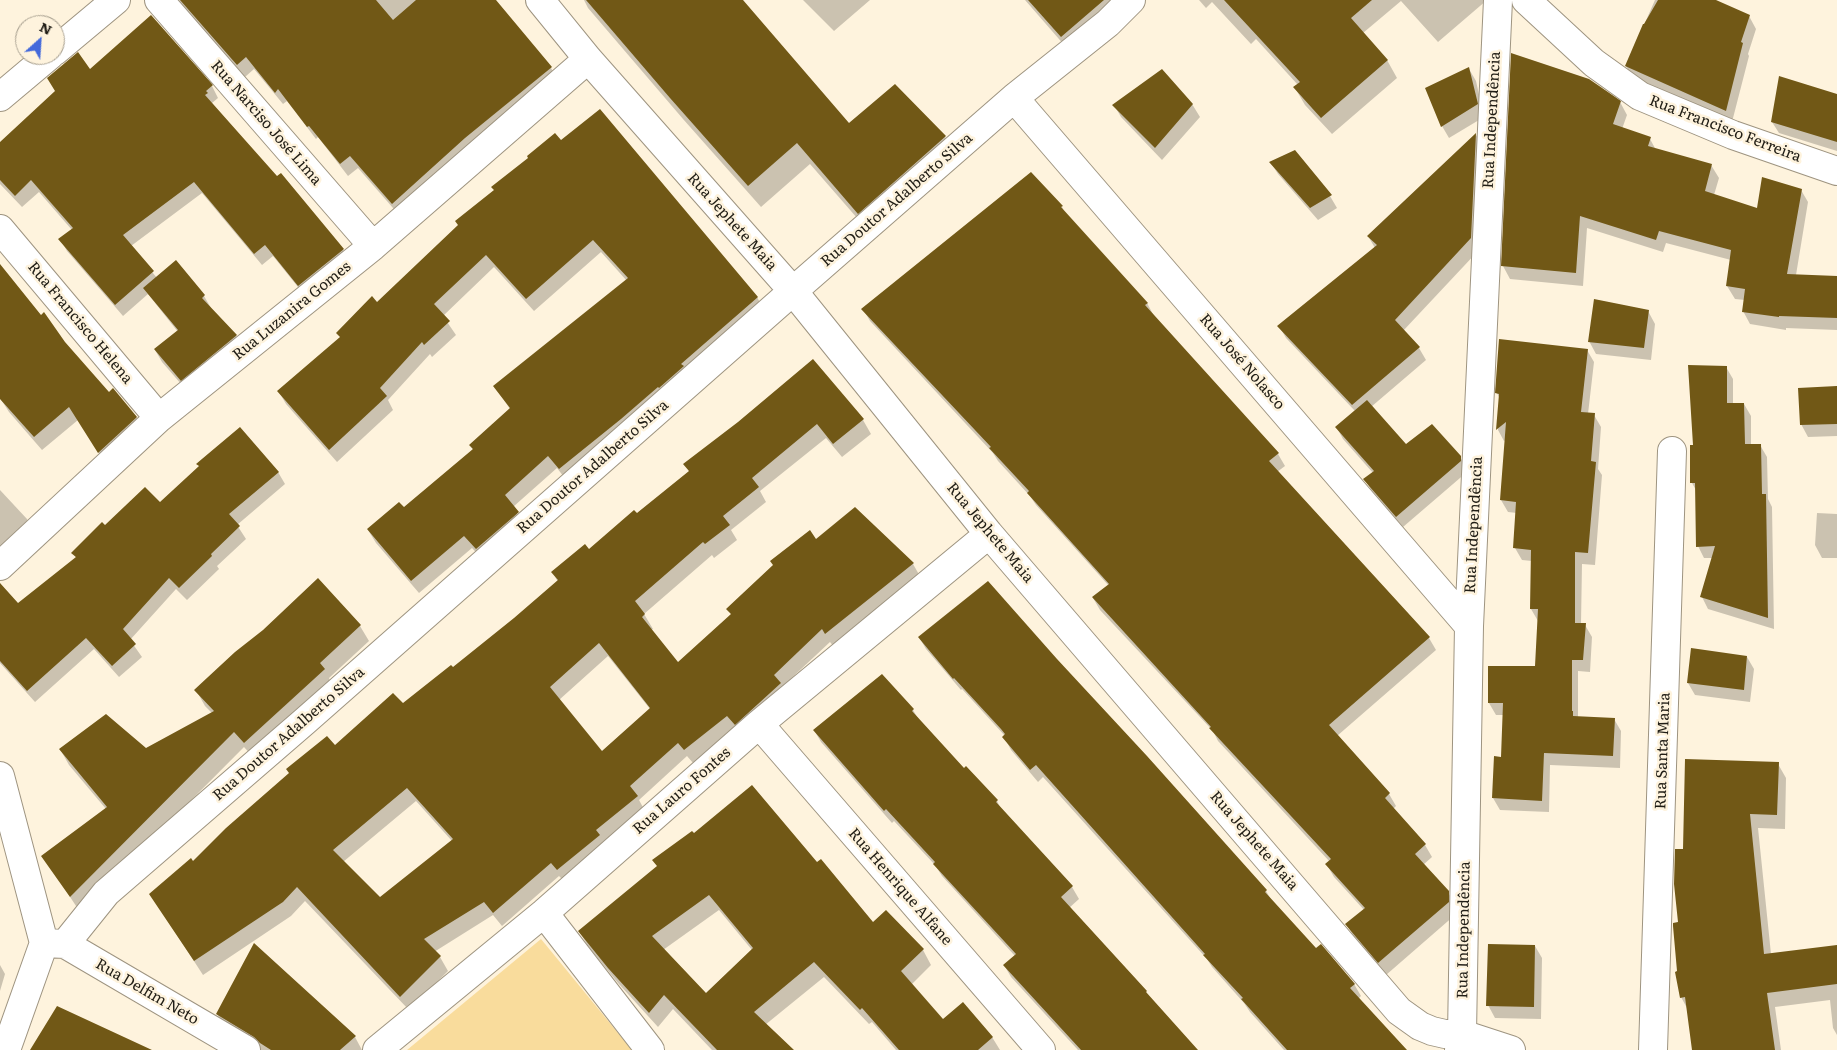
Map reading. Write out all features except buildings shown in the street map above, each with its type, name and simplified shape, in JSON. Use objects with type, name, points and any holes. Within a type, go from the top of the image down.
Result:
[{"type":"street","points":[[65,43],[116,0]]},
{"type":"street","name":"Rua Narciso José Lima","points":[[159,0],[373,246]]},
{"type":"street","name":"Rua Jephete Maia","points":[[540,0],[588,59],[793,291],[989,534],[1399,1011],[1420,1026],[1445,1034],[1461,1042],[1511,1050]]},
{"type":"street","name":"Rua Doutor Adalberto Silva","points":[[6,1050],[54,943],[106,893],[305,721],[1014,98],[1108,23],[1131,0]]},
{"type":"street","name":"Rua Independência","points":[[1461,1042],[1469,626],[1498,0]]},
{"type":"street","name":"Rua Francisco Ferreira","points":[[1526,0],[1594,63],[1640,96],[1733,135],[1837,172]]},
{"type":"street","name":"Rua Luzanira Gomes","points":[[0,566],[159,418],[373,246],[588,59]]},
{"type":"street","points":[[0,97],[38,65]]},
{"type":"street","name":"Rua José Nolasco","points":[[1014,98],[1469,626]]},
{"type":"street","name":"Rua Francisco Helena","points":[[0,229],[159,418]]},
{"type":"street","name":"Rua Santa Maria","points":[[1653,1050],[1672,451]]},
{"type":"street","name":"Rua Lauro Fontes","points":[[377,1050],[544,913],[759,724],[989,534]]},
{"type":"street","name":"Rua Henrique Alfane","points":[[759,724],[1042,1050]]},
{"type":"street","points":[[0,776],[54,943]]},
{"type":"street","points":[[544,913],[650,1050]]},
{"type":"street","name":"Rua Delfim Neto","points":[[54,943],[246,1050]]},
{"type":"shaded area","points":[[541,939],[632,1050],[407,1050]]}]
